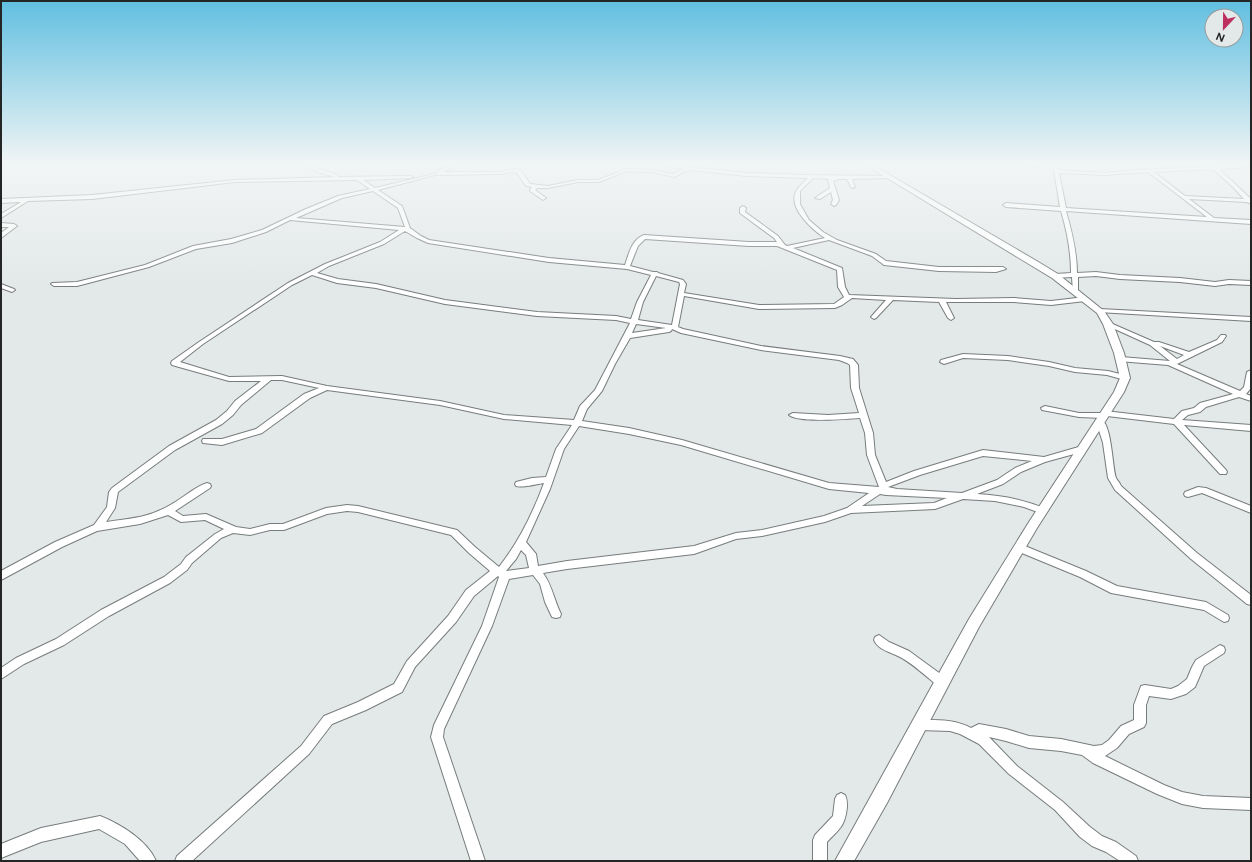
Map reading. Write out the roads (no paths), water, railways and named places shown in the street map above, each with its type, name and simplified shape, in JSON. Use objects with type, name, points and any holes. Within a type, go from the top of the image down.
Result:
[{"type":"street","points":[[1,216],[21,204]]},
{"type":"street","points":[[54,284],[77,284],[147,266],[195,247],[232,241],[254,235],[322,204]]},
{"type":"street","points":[[396,204],[400,207],[406,229]]},
{"type":"street","points":[[797,204],[805,219],[821,233],[842,244],[874,254],[884,263],[939,269],[1003,269]]},
{"type":"street","points":[[844,861],[881,797],[974,623],[1119,392],[1125,378],[1121,359],[1108,324],[1100,311],[1055,276],[937,204]]},
{"type":"street","points":[[1062,204],[1074,256],[1074,275],[1080,295]]},
{"type":"street","points":[[1193,204],[1211,218]]},
{"type":"street","points":[[1006,205],[1211,218],[1251,222]]},
{"type":"street","points":[[743,208],[742,212],[776,237],[785,246],[840,269],[842,292],[848,297],[1051,303],[1080,295]]},
{"type":"street","points":[[290,219],[406,229],[419,237],[432,242],[549,260],[627,267],[655,273],[681,281],[683,284],[675,328]]},
{"type":"street","points":[[1,225],[14,226],[1,236]]},
{"type":"street","points":[[406,229],[382,243],[344,258],[290,284],[233,321],[175,363],[229,379],[292,379],[327,388],[440,403],[516,419],[577,423],[629,432],[682,443],[829,486],[1011,500],[1043,511]]},
{"type":"street","points":[[627,267],[634,248],[639,240],[644,237],[785,246],[831,238]]},
{"type":"street","points":[[311,273],[337,281],[403,291],[446,302],[537,314],[606,317],[675,328],[689,334],[754,346],[847,360],[852,363],[854,367],[855,388],[870,439],[871,455],[880,473],[882,489]]},
{"type":"street","points":[[478,861],[437,737],[438,729],[487,626],[501,572],[521,543],[541,501],[560,449],[577,423],[584,408],[598,391],[634,322],[640,302],[655,273]]},
{"type":"street","points":[[1055,276],[1096,274],[1215,284],[1251,283]]},
{"type":"street","points":[[1,286],[12,290]]},
{"type":"street","points":[[681,294],[765,307],[835,306],[839,305],[848,297]]},
{"type":"street","points":[[874,317],[891,298]]},
{"type":"street","points":[[941,300],[951,318]]},
{"type":"street","points":[[1100,311],[1251,319]]},
{"type":"street","points":[[1231,318],[1251,324]]},
{"type":"street","points":[[1108,324],[1146,341],[1163,351],[1174,363]]},
{"type":"street","points":[[626,336],[675,328]]},
{"type":"street","points":[[1174,363],[1220,341],[1223,336]]},
{"type":"street","points":[[1146,341],[1172,348],[1190,355]]},
{"type":"street","points":[[944,362],[963,356],[1008,358],[1108,373],[1125,378]]},
{"type":"street","points":[[1121,359],[1174,363],[1251,399]]},
{"type":"street","points":[[1176,422],[1185,413],[1197,410],[1203,405],[1244,393],[1249,388],[1251,372]]},
{"type":"street","points":[[97,527],[111,508],[113,492],[115,490],[172,448],[219,422],[230,413],[238,403],[269,378]]},
{"type":"street","points":[[206,440],[222,442],[259,431],[307,396],[327,388]]},
{"type":"street","points":[[1045,408],[1080,415],[1251,428]]},
{"type":"street","points":[[793,415],[814,418],[837,418],[863,415]]},
{"type":"street","points":[[1103,416],[1112,478],[1118,488],[1194,556],[1251,602]]},
{"type":"street","points":[[1176,422],[1223,472]]},
{"type":"street","points":[[168,510],[181,519],[209,518],[232,529],[250,532],[270,527],[284,527],[326,511],[347,508],[358,509],[454,532],[476,554],[501,572],[512,575],[600,560],[694,550],[736,536],[784,529],[850,510],[929,507],[1000,482],[1018,470],[1044,460],[1082,449]]},
{"type":"street","points":[[850,510],[882,489],[917,473],[986,452],[1044,460]]},
{"type":"street","points":[[519,484],[532,481],[549,480]]},
{"type":"street","points":[[1,576],[48,550],[97,527],[141,521],[168,510],[208,486]]},
{"type":"street","points":[[1188,494],[1198,490],[1203,490],[1251,510]]},
{"type":"street","points":[[1,674],[20,661],[60,642],[105,613],[167,580],[184,567],[189,560],[218,536],[232,529]]},
{"type":"street","points":[[521,543],[531,554],[536,570],[545,583],[550,602],[556,614]]},
{"type":"street","points":[[1020,548],[1083,574],[1115,590],[1206,606],[1224,618]]},
{"type":"street","points":[[182,861],[305,750],[328,720],[362,706],[398,688],[420,653],[452,619],[470,593],[501,572]]},
{"type":"street","points":[[879,640],[885,645],[904,654],[942,682]]},
{"type":"street","points":[[971,733],[979,730],[1006,735],[1029,742],[1061,745],[1094,752],[1104,751],[1113,744],[1125,730],[1140,723],[1140,705],[1145,690],[1171,694],[1182,690],[1191,683],[1195,676],[1196,667],[1220,650]]},
{"type":"street","points":[[919,724],[950,726],[971,733],[983,740],[1025,780],[1059,806],[1085,832],[1097,841],[1111,847],[1131,861]]},
{"type":"street","points":[[1083,749],[1098,759],[1168,794],[1203,802],[1251,804]]},
{"type":"street","points":[[820,861],[820,840],[839,819],[841,799]]},
{"type":"street","points":[[1,851],[41,835],[100,822],[130,839],[149,861]]}]
